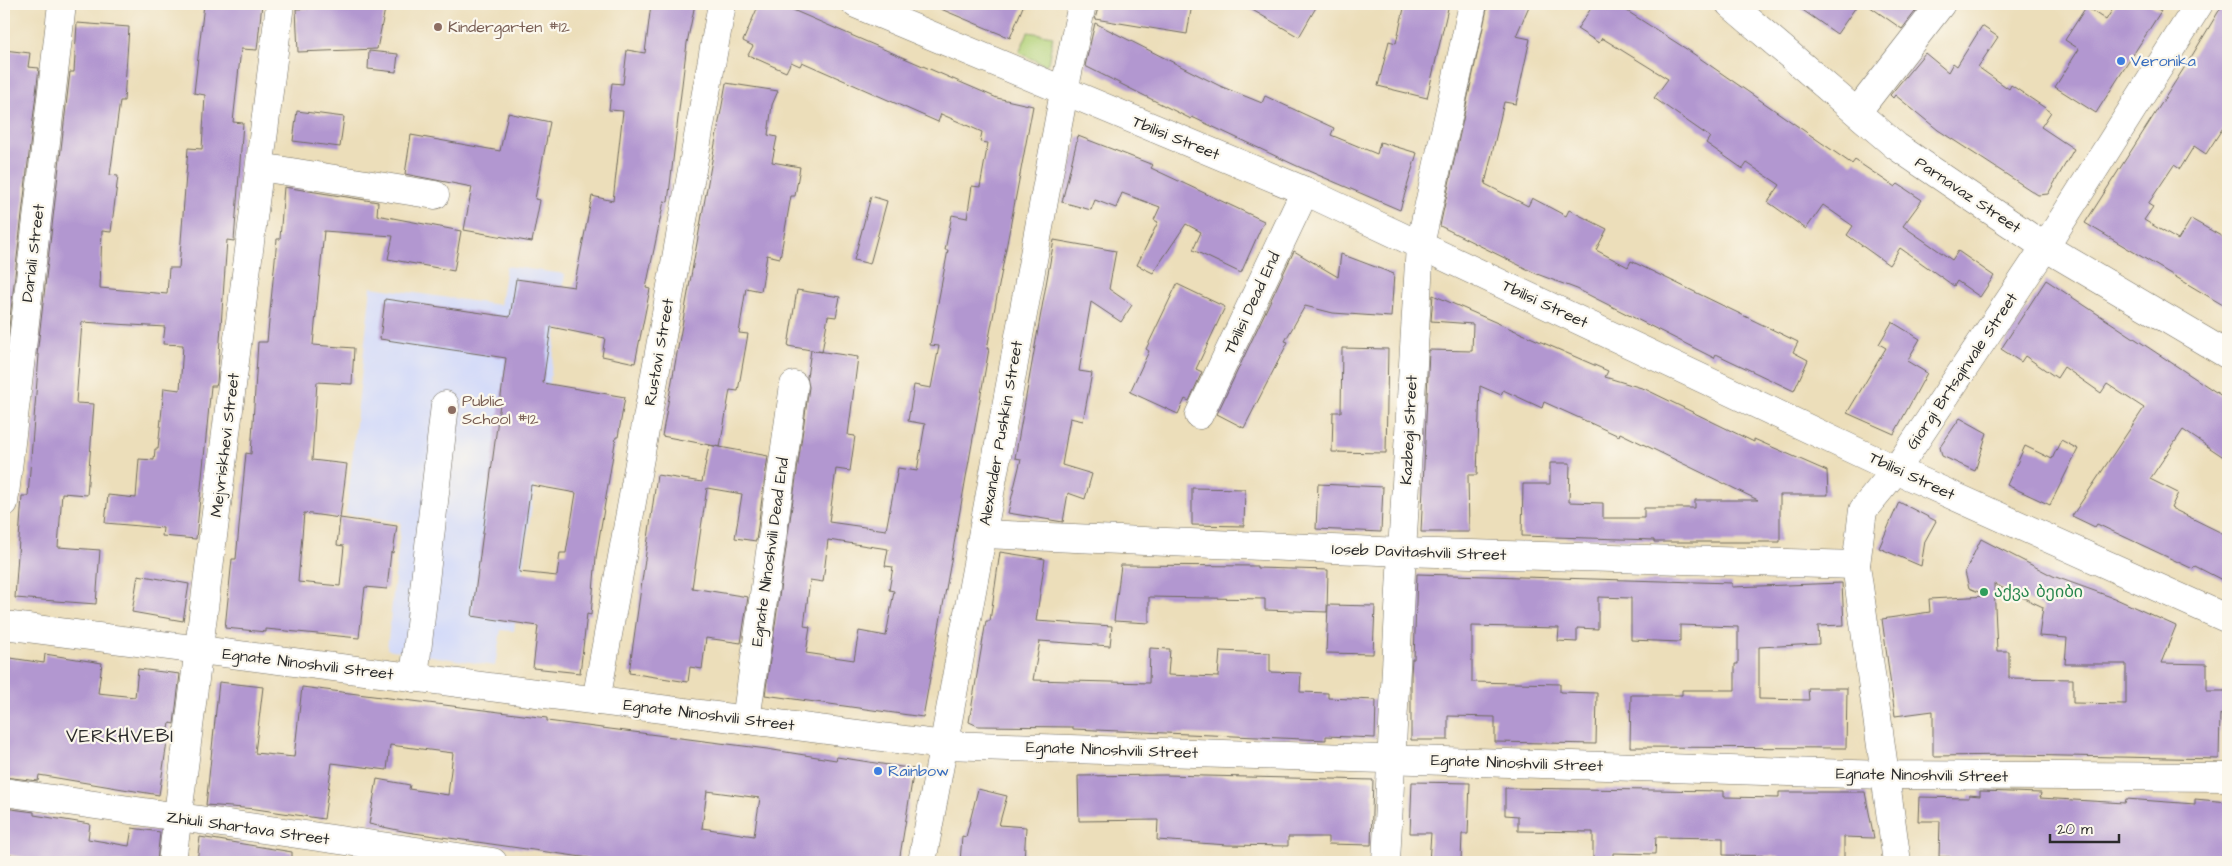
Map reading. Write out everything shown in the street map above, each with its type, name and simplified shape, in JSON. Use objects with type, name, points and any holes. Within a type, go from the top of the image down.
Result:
[{"type":"street","name":"Dariali Street","points":[[4,503],[62,4]]},
{"type":"street","name":"Mejvriskhevi Street","points":[[172,862],[280,4]]},
{"type":"street","name":"Rustavi Street","points":[[596,701],[722,4]]},
{"type":"street","name":"Tbilisi Street","points":[[856,4],[1305,191],[1896,470],[2228,619]]},
{"type":"street","name":"Alexander Pushkin Street","points":[[922,862],[1064,92],[1082,4]]},
{"type":"street","name":"Kazbegi Street","points":[[1386,862],[1420,245],[1473,4]]},
{"type":"street","name":"Parnavaz Street","points":[[1730,4],[1896,146],[2045,247],[2228,355]]},
{"type":"street","points":[[1857,112],[1941,4]]},
{"type":"street","name":"Giorgi Brtsqinvale Street","points":[[1897,862],[1856,565],[1863,510],[1896,470],[2045,247],[2199,4]]},
{"type":"street","points":[[260,167],[435,195]]},
{"type":"street","name":"Tbilisi Dead End","points":[[1199,415],[1305,191]]},
{"type":"street","name":"Egnate Ninoshvili Dead End","points":[[746,720],[794,385]]},
{"type":"street","points":[[414,678],[445,405]]},
{"type":"street","name":"Ioseb Davitashvili Street","points":[[983,534],[1402,552],[1856,565]]},
{"type":"street","name":"Egnate Ninoshvili Street","points":[[4,625],[944,745],[1885,776],[2228,777]]},
{"type":"street","name":"Zhiuli Shartava Street","points":[[4,792],[492,862]]},
{"type":"shaded area","name":"Public School #12","points":[[506,266],[565,274],[514,631],[501,630],[495,666],[387,649],[401,522],[346,514],[371,287],[500,305]]},
{"type":"green space","points":[[1028,32],[1053,36],[1048,63],[1045,65],[1019,53]]},
{"type":"building","points":[[204,4],[262,4],[257,50],[241,49],[233,122],[243,123],[234,241],[227,240],[217,383],[216,386],[211,386],[196,539],[162,536],[163,528],[105,523],[108,495],[136,498],[139,459],[154,460],[155,449],[158,449],[164,388],[180,390],[183,345],[163,344],[165,327],[82,322],[76,403],[94,404],[87,495],[62,493],[58,547],[100,550],[96,604],[15,598],[22,496],[28,496],[39,355],[37,355],[70,72],[74,72],[77,23],[129,27],[124,101],[120,101],[110,175],[118,176],[111,232],[102,231],[100,288],[167,294],[169,268],[179,268],[188,148],[202,149],[205,95],[194,93]]},
{"type":"building","points":[[354,4],[386,4],[377,49],[298,52],[296,9],[353,7]]},
{"type":"building","points":[[651,4],[695,4],[687,43],[668,202],[664,201],[646,288],[650,289],[635,363],[602,356],[605,338],[551,327],[543,383],[625,397],[618,437],[616,437],[596,557],[591,615],[587,614],[580,673],[533,668],[538,626],[472,616],[506,358],[380,339],[385,299],[510,317],[516,279],[574,287],[592,196],[613,201],[623,111],[609,110],[612,83],[623,84],[627,50],[645,53]],"holes":[[[531,485],[576,493],[566,553],[560,553],[557,576],[519,572]]]},
{"type":"building","points":[[759,4],[779,4],[997,98],[1033,106],[987,349],[989,349],[923,717],[765,695],[809,387],[807,377],[811,350],[858,357],[848,435],[855,436],[850,471],[836,469],[829,522],[886,530],[898,468],[917,471],[925,424],[908,421],[914,385],[931,388],[939,346],[930,345],[948,250],[945,250],[952,215],[967,218],[972,186],[980,187],[988,143],[980,142],[982,132],[941,114],[938,122],[802,62],[800,66],[791,62],[786,72],[748,55],[753,46],[743,41]],"holes":[[[828,540],[888,549],[885,566],[893,567],[889,590],[894,591],[886,636],[859,631],[854,660],[806,653],[810,627],[804,626],[810,580],[823,582]]]},
{"type":"building","points":[[929,4],[1024,4],[1010,38]]},
{"type":"building","points":[[1099,4],[1192,4],[1187,34],[1095,19]]},
{"type":"building","points":[[1242,4],[1318,4],[1299,37]]},
{"type":"building","points":[[1405,4],[1449,4],[1427,98],[1378,86],[1389,41],[1396,43]]},
{"type":"building","points":[[1488,4],[1530,4],[1516,36],[1530,39],[1516,104],[1504,102],[1485,184],[1528,206],[1532,198],[1566,216],[1569,210],[1607,229],[1596,250],[1628,267],[1631,261],[1798,342],[1793,352],[1808,360],[1794,391],[1716,354],[1714,358],[1577,289],[1537,274],[1440,226]]},
{"type":"building","points":[[1594,4],[1616,4],[1688,50],[1852,164],[1855,160],[1895,187],[1898,184],[1922,200],[1903,226],[1952,260],[1958,251],[1994,276],[1980,297],[1957,281],[1954,286],[1900,248],[1889,265],[1847,235],[1853,226],[1823,205],[1806,229],[1768,202],[1780,185],[1747,163],[1743,169],[1706,143],[1710,137],[1654,98],[1668,79],[1602,38],[1599,43],[1577,29]]},
{"type":"building","points":[[1794,4],[1858,4],[1837,34]]},
{"type":"building","points":[[1866,4],[1921,4],[1902,29]]},
{"type":"building","points":[[2116,4],[2149,4],[2161,11],[2096,113],[2055,87],[2079,49],[2065,40],[2086,7],[2106,20]]},
{"type":"building","points":[[2223,4],[2228,4],[2228,120],[2206,154],[2194,146],[2180,169],[2174,165],[2148,204],[2153,207],[2144,220],[2178,240],[2191,219],[2228,240],[2228,308],[2085,223]]},
{"type":"building","points":[[1095,23],[1220,86],[1262,103],[1265,96],[1334,128],[1331,135],[1377,154],[1380,142],[1417,153],[1400,210],[1297,166],[1192,117],[1191,119],[1085,66]]},
{"type":"building","points":[[1982,26],[1998,37],[1978,67],[2009,89],[2011,85],[2051,112],[2041,127],[2074,149],[2048,194],[2038,195],[1938,130],[1895,95],[1893,98],[1890,95],[1925,53],[1948,72],[1953,63],[1957,66]]},
{"type":"building","points":[[4,50],[30,53],[28,67],[39,68],[6,353],[4,353]]},
{"type":"building","points":[[369,51],[398,54],[396,72],[368,69]]},
{"type":"building","points":[[726,83],[778,91],[772,105],[768,135],[777,137],[772,162],[800,167],[795,196],[791,196],[780,258],[767,255],[761,291],[746,288],[739,333],[748,334],[738,391],[730,390],[720,447],[662,436]]},
{"type":"building","points":[[297,111],[344,117],[340,147],[293,141]]},
{"type":"building","points":[[508,113],[550,122],[535,199],[540,200],[532,242],[464,230],[472,187],[405,174],[411,135],[500,151]]},
{"type":"building","points":[[1078,136],[1153,165],[1151,168],[1264,221],[1241,273],[1193,250],[1201,232],[1186,224],[1153,273],[1137,265],[1158,222],[1154,220],[1160,207],[1122,193],[1116,208],[1095,200],[1091,210],[1062,202]]},
{"type":"building","points":[[284,187],[378,202],[377,215],[461,231],[454,271],[388,259],[393,236],[324,231],[313,345],[354,348],[352,384],[317,382],[312,460],[347,464],[340,518],[397,526],[393,553],[391,552],[387,589],[365,587],[359,638],[266,629],[266,632],[225,628],[232,559],[236,559],[246,453],[251,454],[258,342],[267,342],[277,239],[280,239]],"holes":[[[304,513],[340,518],[337,545],[344,546],[340,586],[298,582]]]},
{"type":"building","points":[[871,196],[887,201],[870,264],[854,260]]},
{"type":"building","points":[[1054,240],[1116,251],[1109,289],[1132,305],[1121,322],[1091,302],[1079,371],[1092,373],[1083,421],[1070,418],[1062,465],[1092,474],[1085,499],[1068,493],[1063,522],[1008,513],[1021,459],[1015,458]]},
{"type":"building","points":[[1294,251],[1338,277],[1341,254],[1394,274],[1391,317],[1333,313],[1305,306],[1285,341],[1288,342],[1244,428],[1217,414]]},
{"type":"building","points":[[2046,280],[2228,400],[2228,460],[2183,430],[2150,479],[2178,493],[2171,508],[2228,536],[2228,583],[2195,566],[2193,569],[2097,524],[2095,527],[2072,516],[2144,408],[2107,384],[2101,393],[2064,367],[2057,378],[2025,356],[2021,362],[2001,349]]},
{"type":"building","points":[[1177,284],[1225,307],[1196,369],[1202,372],[1189,401],[1185,399],[1178,414],[1130,392],[1149,351],[1146,349]]},
{"type":"building","points":[[797,290],[840,297],[836,317],[828,316],[822,352],[788,346]]},
{"type":"building","points":[[1433,295],[1608,371],[1605,377],[1645,389],[1754,442],[1754,439],[1827,471],[1828,495],[1780,495],[1780,542],[1654,542],[1654,540],[1522,536],[1523,484],[1550,484],[1550,463],[1570,463],[1569,502],[1603,503],[1603,518],[1644,518],[1644,508],[1695,508],[1695,500],[1758,500],[1620,433],[1619,436],[1544,402],[1542,408],[1503,390],[1501,395],[1480,386],[1477,475],[1468,475],[1469,532],[1421,532],[1429,350],[1472,351],[1473,324],[1431,321]]},
{"type":"building","points":[[1892,322],[1920,339],[1907,361],[1927,373],[1894,434],[1847,413],[1886,348],[1879,344]]},
{"type":"building","points":[[1342,348],[1388,349],[1386,453],[1332,452],[1333,412],[1341,412]]},
{"type":"building","points":[[1960,418],[1987,433],[1975,471],[1942,456],[1940,447]]},
{"type":"building","points":[[2061,440],[2078,449],[2050,505],[2007,485],[2025,446],[2052,459]]},
{"type":"building","points":[[709,445],[768,456],[756,541],[735,538],[742,494],[707,488],[692,588],[748,597],[741,643],[706,638],[702,669],[690,667],[688,682],[629,673],[657,475],[702,482]]},
{"type":"building","points":[[1318,484],[1383,487],[1381,532],[1316,529]]},
{"type":"building","points":[[1192,488],[1245,489],[1244,526],[1192,525]]},
{"type":"building","points":[[1899,502],[1936,521],[1925,541],[1921,566],[1879,548]]},
{"type":"building","points":[[1981,539],[2053,576],[2114,598],[2176,626],[2161,663],[2207,664],[2207,691],[2228,691],[2228,720],[2220,714],[2219,759],[2014,755],[1933,756],[1933,711],[1895,716],[1882,619],[1930,612],[1929,599],[1988,596],[1969,588],[1965,572]],"holes":[[[1994,584],[2043,607],[2039,636],[2067,638],[2065,664],[2126,664],[2126,704],[2073,703],[2073,679],[2009,678],[2009,651],[1997,651]]]},
{"type":"building","points":[[1000,552],[1045,559],[1036,621],[1112,626],[1110,646],[1040,641],[1033,680],[1149,683],[1150,648],[1170,649],[1168,675],[1218,677],[1220,651],[1270,653],[1270,672],[1301,673],[1300,692],[1328,693],[1328,698],[1376,700],[1375,738],[1326,736],[1326,740],[1073,729],[1073,727],[978,726],[969,722],[986,621],[990,621]]},
{"type":"building","points":[[1121,565],[1257,566],[1257,568],[1328,570],[1327,612],[1265,610],[1265,599],[1149,597],[1149,623],[1114,621]]},
{"type":"building","points":[[1417,574],[1732,583],[1732,587],[1842,583],[1844,625],[1818,626],[1819,644],[1759,647],[1759,699],[1809,700],[1808,688],[1847,688],[1846,748],[1630,747],[1631,695],[1682,695],[1682,690],[1735,690],[1735,664],[1738,664],[1738,627],[1680,625],[1680,642],[1631,640],[1631,598],[1598,597],[1598,629],[1577,628],[1577,642],[1558,641],[1559,628],[1472,626],[1472,682],[1560,684],[1560,692],[1597,693],[1596,744],[1495,742],[1495,717],[1448,716],[1448,740],[1411,740],[1411,674],[1412,659],[1414,659]]},
{"type":"building","points":[[138,575],[189,584],[183,621],[132,612]]},
{"type":"building","points":[[1328,605],[1375,606],[1373,654],[1326,653]]},
{"type":"building","points":[[45,654],[102,663],[98,693],[135,697],[138,669],[180,674],[174,724],[170,723],[159,795],[39,775],[38,781],[4,777],[4,657],[44,663]]},
{"type":"building","points":[[219,682],[263,687],[255,753],[294,757],[302,687],[547,718],[547,721],[767,749],[836,760],[837,757],[914,769],[899,862],[600,862],[589,860],[589,858],[407,832],[369,824],[377,779],[410,785],[409,789],[448,795],[453,753],[390,745],[387,770],[332,763],[324,819],[256,809],[206,805]],"holes":[[[707,791],[760,798],[754,836],[702,828]]]},
{"type":"building","points":[[1165,775],[1373,780],[1371,845],[1328,844],[1328,837],[1288,837],[1288,846],[1227,845],[1157,840],[1158,820],[1079,821],[1078,776]]},
{"type":"building","points":[[1412,782],[1470,783],[1468,834],[1462,834],[1461,862],[1429,862],[1431,833],[1410,833]]},
{"type":"building","points":[[1505,788],[1724,791],[1724,797],[1779,798],[1779,792],[1865,792],[1874,838],[1844,837],[1844,862],[1779,862],[1779,856],[1723,855],[1723,838],[1656,837],[1655,854],[1613,853],[1613,862],[1593,862],[1593,832],[1518,831],[1518,816],[1505,815]]},
{"type":"building","points":[[978,789],[1007,796],[999,825],[1026,827],[1024,862],[960,862],[962,836],[966,837]]},
{"type":"building","points":[[1980,791],[2041,793],[2040,798],[2125,803],[2126,799],[2195,804],[2195,799],[2228,802],[2228,862],[2076,860],[2076,862],[1950,862],[1950,857],[1939,857],[1940,821],[1918,821],[1919,797],[1969,798],[1969,795],[1980,796]]},
{"type":"building","points":[[4,808],[34,812],[34,815],[90,824],[88,839],[129,846],[132,828],[160,832],[157,862],[36,862],[36,859],[4,854]]},
{"type":"building","points":[[200,837],[292,852],[292,862],[197,862]]},
{"type":"place","name":"Kindergarten #12","points":[[438,27]]},
{"type":"place","name":"Veronika","points":[[2121,61]]},
{"type":"place","name":"Public School #12","points":[[452,410]]},
{"type":"place","name":"აქვა ბეიბი","points":[[1984,592]]},
{"type":"place","name":"Rainbow","points":[[878,771]]},
{"type":"district","name":"VERKHVEBI","points":[[120,736]]}]
